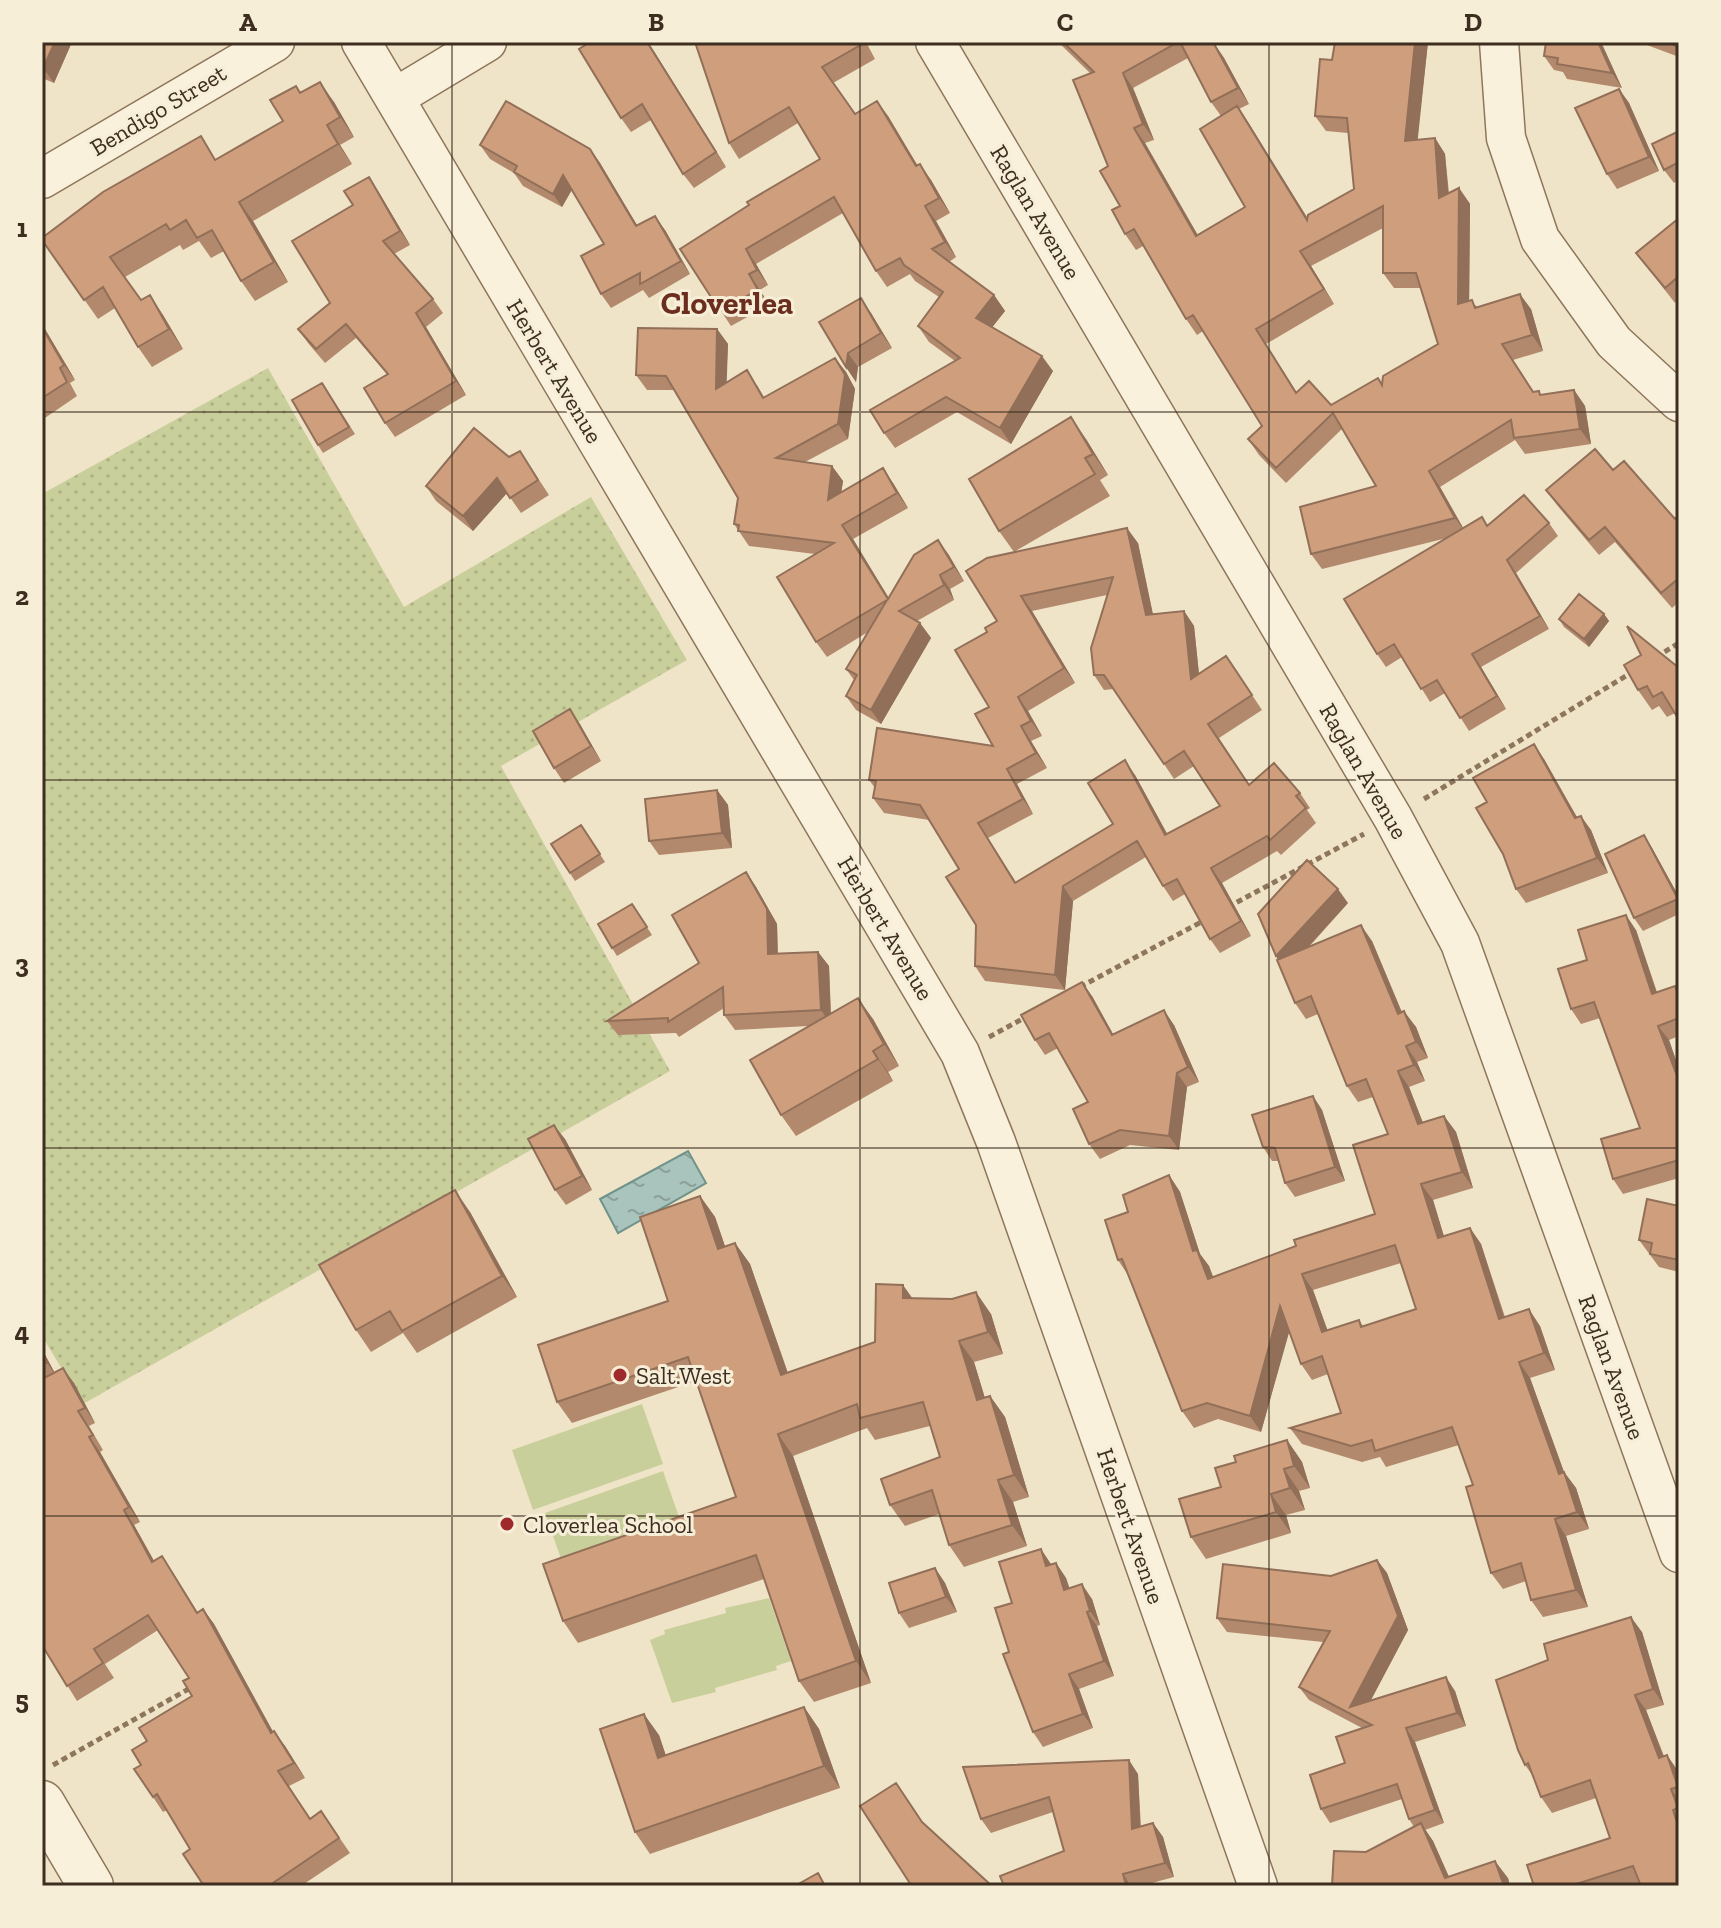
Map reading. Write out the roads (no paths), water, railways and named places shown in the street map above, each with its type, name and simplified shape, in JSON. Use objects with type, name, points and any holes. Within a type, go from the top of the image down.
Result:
[{"type":"street","name":"Bendigo Street","points":[[42,179],[275,42]]},
{"type":"street","name":"Herbert Avenue","points":[[361,42],[960,1053],[996,1142],[1258,1886]]},
{"type":"street","points":[[394,98],[487,42]]},
{"type":"street","name":"Raglan Avenue","points":[[935,42],[1393,818],[1460,943],[1679,1553]]},
{"type":"street","points":[[1499,42],[1506,138],[1540,239],[1614,342],[1675,389]]},
{"type":"street","points":[[42,1803],[91,1886]]},
{"type":"water","points":[[688,1151],[706,1183],[618,1233],[600,1199]]},
{"type":"place","name":"Salt.West","points":[[620,1375]]},
{"type":"place","name":"Cloverlea School","points":[[507,1524]]},
{"type":"district","name":"Cloverlea","points":[[727,303]]}]
